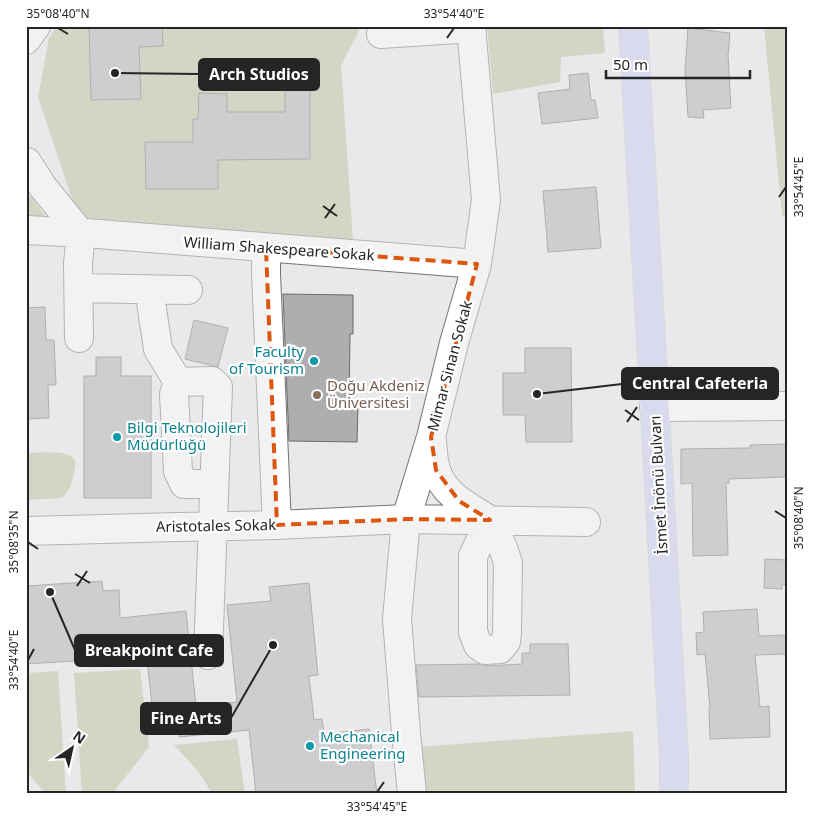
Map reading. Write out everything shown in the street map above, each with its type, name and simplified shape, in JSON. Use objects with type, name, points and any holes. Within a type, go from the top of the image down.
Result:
[{"type":"main road","name":"İsmet İnönü Bulvarı","points":[[633,26],[674,757],[674,794]]},
{"type":"street","points":[[26,40],[36,26]]},
{"type":"street","points":[[381,34],[472,27]]},
{"type":"street","name":"Mimar Sinan Sokak","points":[[412,794],[398,619],[406,519],[431,438],[454,343],[477,264],[486,200],[472,27]]},
{"type":"street","points":[[26,199],[30,190],[27,161]]},
{"type":"street","points":[[27,161],[43,187],[81,234],[78,263],[79,338]]},
{"type":"street","name":"William Shakespeare Sokak","points":[[26,230],[477,264]]},
{"type":"street","points":[[266,248],[277,525]]},
{"type":"street","points":[[79,288],[188,290]]},
{"type":"street","points":[[149,289],[158,349],[178,382],[174,394],[178,471],[184,484],[214,484]]},
{"type":"street","points":[[178,382],[212,381],[218,387],[208,655]]},
{"type":"street","points":[[654,408],[787,406]]},
{"type":"street","points":[[431,438],[436,470],[445,487],[459,501],[490,520]]},
{"type":"street","name":"Aristotales Sokak","points":[[26,531],[277,525],[406,519],[586,522]]},
{"type":"highlighted area","points":[[266,248],[477,264],[431,437],[436,470],[459,501],[490,520],[406,519],[277,525]]},
{"type":"green space","points":[[57,26],[359,26],[359,31],[341,65],[353,240],[243,234],[79,220],[38,97],[49,38]]},
{"type":"green space","points":[[487,26],[603,26],[605,53],[561,57],[560,82],[493,94]]},
{"type":"green space","points":[[764,26],[787,26],[787,219],[782,215]]},
{"type":"green space","points":[[31,195],[49,223],[26,222],[26,203]]},
{"type":"green space","points":[[54,452],[72,457],[75,461],[73,477],[68,490],[62,498],[26,500],[26,453]]},
{"type":"green space","points":[[140,669],[149,747],[112,794],[82,794],[74,673]]},
{"type":"green space","points":[[58,671],[66,794],[46,794],[26,771],[26,673]]},
{"type":"green space","points":[[633,731],[635,794],[424,794],[417,747]]},
{"type":"green space","points":[[237,739],[245,794],[212,794],[200,774],[174,745]]},
{"type":"building","points":[[89,26],[162,26],[163,46],[139,47],[141,99],[91,100]]},
{"type":"building","points":[[688,28],[730,33],[728,55],[731,108],[703,110],[704,118],[688,117],[685,70]]},
{"type":"building","points":[[588,73],[591,100],[595,100],[598,118],[542,124],[538,93],[570,89],[569,75]]},
{"type":"building","points":[[285,89],[310,89],[310,159],[218,160],[218,189],[146,189],[145,142],[193,142],[193,119],[198,119],[199,93],[227,94],[227,112],[285,112]]},
{"type":"building","points":[[596,187],[601,248],[548,252],[543,191]]},
{"type":"building","name":"Faculty of Tourism","points":[[283,294],[353,295],[353,334],[350,334],[349,406],[358,406],[357,442],[289,441]]},
{"type":"building","points":[[45,307],[46,340],[54,340],[56,385],[48,385],[49,418],[26,419],[26,308]]},
{"type":"building","points":[[194,320],[228,328],[218,367],[185,359]]},
{"type":"building","points":[[525,348],[571,348],[572,442],[526,442],[525,415],[503,415],[503,373],[525,373]]},
{"type":"building","name":"Bilgi Teknolojileri Müdürlüğü","points":[[96,357],[121,357],[121,376],[151,376],[151,498],[84,498],[84,376],[96,376]]},
{"type":"building","points":[[787,444],[787,477],[729,479],[729,483],[726,483],[728,555],[693,556],[692,483],[681,484],[681,449],[750,448],[750,445]]},
{"type":"building","points":[[765,559],[787,560],[787,585],[782,584],[782,589],[764,588]]},
{"type":"building","points":[[102,581],[103,591],[119,590],[120,618],[186,611],[196,706],[237,702],[227,605],[271,601],[269,587],[309,583],[318,675],[309,676],[314,720],[322,719],[324,734],[369,729],[377,794],[256,794],[249,730],[179,737],[177,721],[154,723],[146,651],[103,653],[104,659],[26,664],[26,586]]},
{"type":"building","points":[[757,609],[759,636],[787,635],[787,654],[755,655],[760,707],[769,706],[770,737],[710,739],[710,708],[705,654],[697,655],[696,633],[704,632],[703,612]]},
{"type":"building","points":[[530,644],[568,644],[570,695],[419,697],[416,665],[481,664],[486,666],[522,664],[522,653],[530,653]]},
{"type":"place","name":"Arch Studios","points":[[115,73]]},
{"type":"place","name":"Faculty of Tourism","points":[[314,361]]},
{"type":"place","name":"Central Cafeteria","points":[[537,394]]},
{"type":"place","name":"Doğu Akdeniz Üniversitesi","points":[[317,395]]},
{"type":"place","name":"Bilgi Teknolojileri Müdürlüğü","points":[[117,437]]},
{"type":"place","name":"Breakpoint Cafe","points":[[50,592]]},
{"type":"place","name":"Fine Arts","points":[[273,645]]},
{"type":"place","name":"Mechanical Engineering","points":[[310,746]]}]
